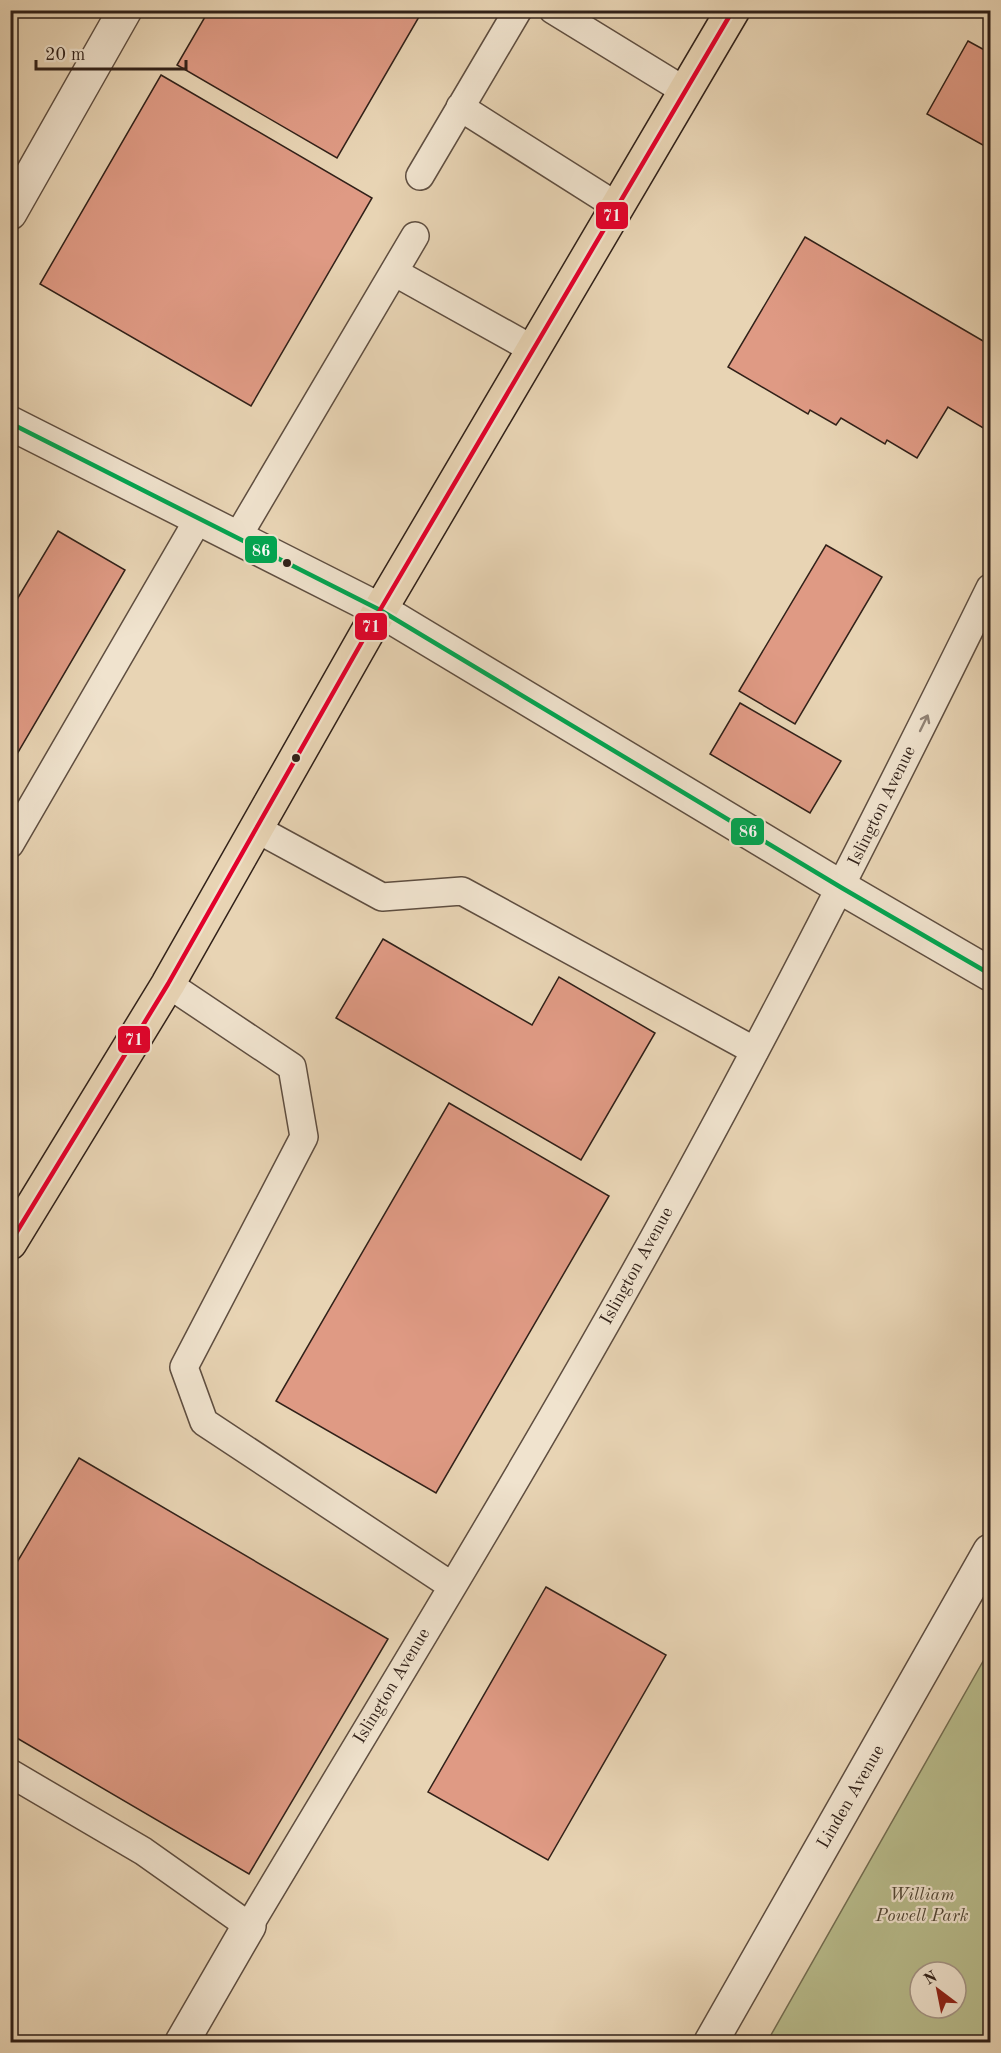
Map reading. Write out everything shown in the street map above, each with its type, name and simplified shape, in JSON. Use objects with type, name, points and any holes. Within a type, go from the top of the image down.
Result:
[{"type":"main road","points":[[10,1242],[168,984],[380,610],[733,10]]},
{"type":"street","points":[[10,213],[125,10]]},
{"type":"street","points":[[11,423],[238,536],[380,610],[990,975]]},
{"type":"street","name":"Linden Avenue","points":[[711,2043],[990,1551]]},
{"type":"street","points":[[182,2043],[249,1926]]},
{"type":"lane","points":[[420,176],[518,10]]},
{"type":"lane","points":[[553,10],[685,91]]},
{"type":"lane","points":[[460,107],[618,207]]},
{"type":"lane","points":[[238,536],[415,236]]},
{"type":"lane","points":[[394,272],[534,350]]},
{"type":"lane","points":[[10,844],[199,518]]},
{"type":"lane","name":"Islington Avenue","points":[[249,1926],[452,1586],[635,1271],[842,888],[990,588]]},
{"type":"lane","points":[[257,828],[382,897],[462,891],[755,1052]]},
{"type":"lane","points":[[168,984],[292,1067],[304,1137],[184,1367],[204,1422],[452,1586]]},
{"type":"lane","points":[[10,1773],[144,1851],[249,1926]]},
{"type":"green space","name":"William Powell Park","points":[[990,1649],[990,2042],[767,2042]]},
{"type":"building","points":[[209,10],[423,10],[337,158],[177,65]]},
{"type":"building","points":[[968,41],[990,53],[990,149],[927,114]]},
{"type":"building","points":[[161,75],[372,198],[251,406],[40,284]]},
{"type":"building","points":[[805,237],[990,345],[990,432],[948,407],[917,458],[887,440],[885,444],[841,418],[836,425],[810,410],[808,414],[728,367]]},
{"type":"building","points":[[58,531],[125,570],[10,766],[10,611]]},
{"type":"building","points":[[826,545],[882,577],[795,724],[739,691]]},
{"type":"building","points":[[740,703],[841,761],[810,813],[710,754]]},
{"type":"building","points":[[383,939],[532,1025],[559,977],[655,1033],[581,1160],[336,1018]]},
{"type":"building","points":[[449,1103],[609,1196],[436,1493],[276,1401]]},
{"type":"building","points":[[79,1458],[388,1639],[249,1874],[10,1734],[10,1574]]},
{"type":"building","points":[[546,1587],[666,1655],[548,1860],[428,1792]]},
{"type":"transit line","name":"71","points":[[10,1243],[168,984],[380,610],[733,10]]},
{"type":"transit line","name":"86","points":[[10,423],[380,610],[842,888],[990,974]]}]
